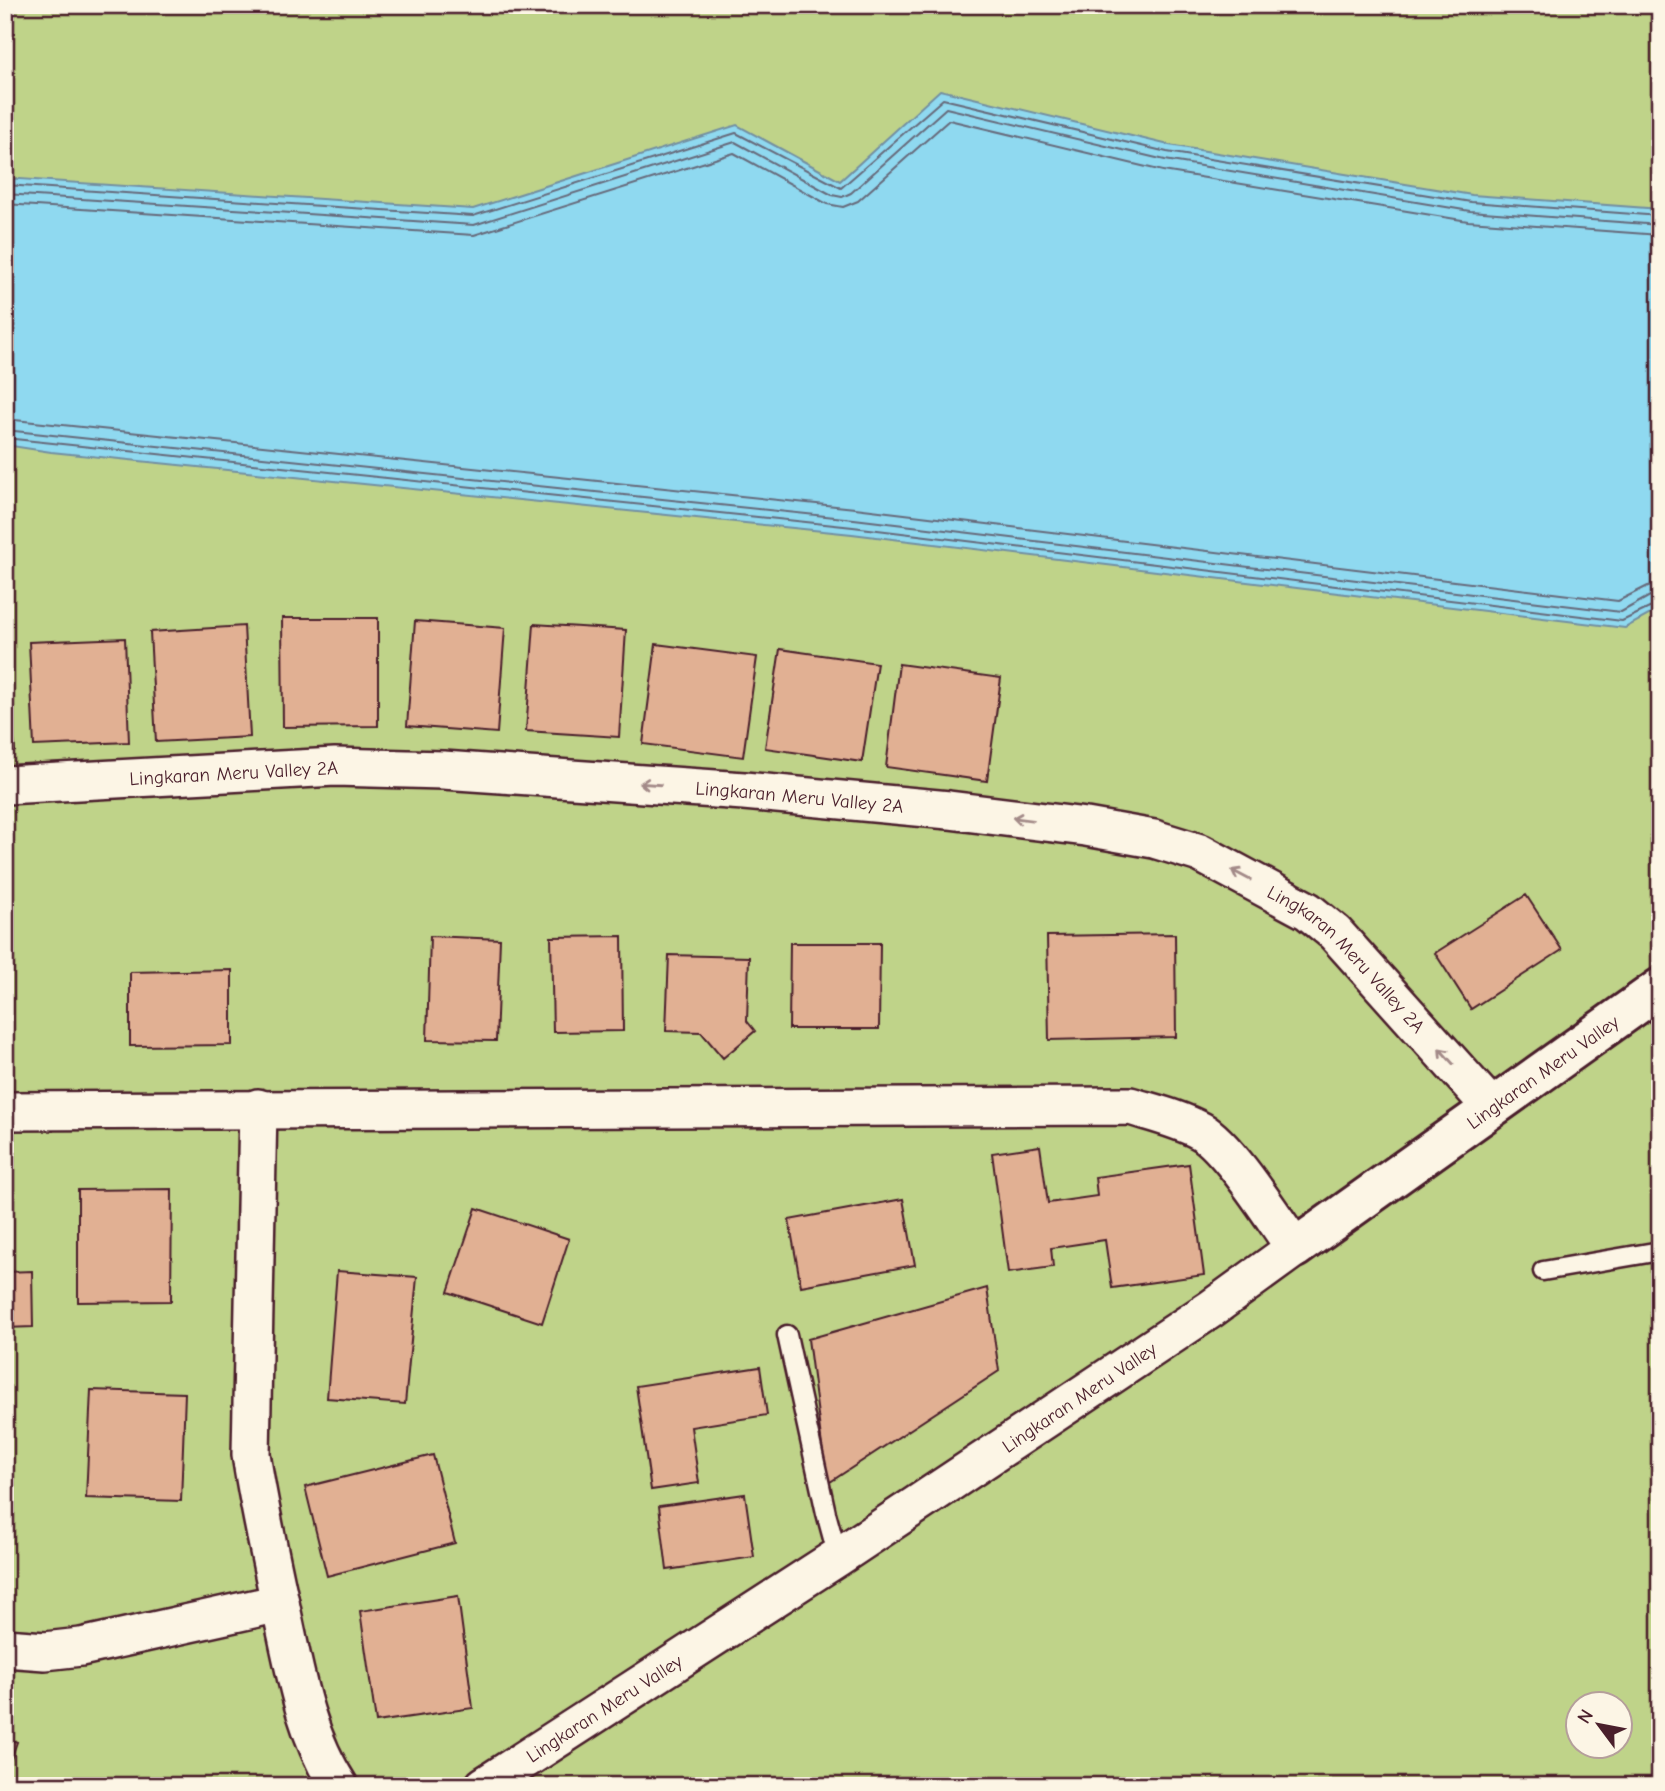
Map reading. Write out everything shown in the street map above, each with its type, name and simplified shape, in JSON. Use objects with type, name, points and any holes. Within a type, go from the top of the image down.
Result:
[{"type":"street","name":"Lingkaran Meru Valley 2A","points":[[5,785],[335,768],[443,770],[744,791],[936,809],[1086,827],[1154,839],[1200,853],[1308,911],[1326,925],[1491,1107]]},
{"type":"street","name":"Lingkaran Meru Valley","points":[[484,1786],[838,1557],[1211,1309],[1660,988]]},
{"type":"street","points":[[5,1111],[1130,1106],[1202,1131],[1236,1168],[1295,1248]]},
{"type":"street","points":[[258,1108],[251,1454],[304,1708],[330,1772],[339,1786]]},
{"type":"street","points":[[5,1647],[45,1651],[81,1647],[280,1603]]},
{"type":"lane","points":[[1543,1271],[1660,1251]]},
{"type":"lane","points":[[788,1335],[838,1557]]},
{"type":"green space","points":[[5,5],[1660,5],[1660,1786],[5,1786]]},
{"type":"water","points":[[940,90],[1169,145],[1472,195],[1660,209],[1660,609],[1625,628],[852,534],[51,452],[5,445],[5,178],[473,209],[737,125],[840,181]]},
{"type":"building","points":[[282,618],[378,618],[378,726],[283,727]]},
{"type":"building","points":[[415,621],[505,628],[497,733],[407,726]]},
{"type":"building","points":[[534,624],[626,630],[619,737],[526,731]]},
{"type":"building","points":[[244,626],[250,737],[156,742],[150,632]]},
{"type":"building","points":[[125,638],[129,742],[34,746],[29,642]]},
{"type":"building","points":[[656,644],[757,657],[743,757],[643,744]]},
{"type":"building","points":[[5,647],[15,751],[5,752]]},
{"type":"building","points":[[780,649],[877,663],[862,762],[765,748]]},
{"type":"building","points":[[899,664],[1001,678],[987,781],[886,767]]},
{"type":"building","points":[[1526,895],[1562,950],[1471,1009],[1435,953]]},
{"type":"building","points":[[1175,934],[1176,1037],[1049,1040],[1047,936]]},
{"type":"building","points":[[430,936],[500,939],[496,1041],[427,1040]]},
{"type":"building","points":[[622,936],[623,1031],[553,1032],[551,937]]},
{"type":"building","points":[[790,943],[880,943],[879,1029],[789,1029]]},
{"type":"building","points":[[669,955],[749,957],[747,1021],[755,1031],[723,1058],[701,1032],[666,1031]]},
{"type":"building","points":[[232,970],[232,1045],[130,1046],[130,972]]},
{"type":"building","points":[[1040,1146],[1048,1203],[1097,1196],[1095,1177],[1189,1164],[1204,1275],[1112,1288],[1105,1240],[1051,1248],[1053,1267],[1008,1273],[992,1153]]},
{"type":"building","points":[[172,1189],[171,1301],[78,1302],[78,1190]]},
{"type":"building","points":[[903,1199],[915,1265],[801,1286],[789,1220]]},
{"type":"building","points":[[476,1208],[569,1239],[542,1323],[448,1292]]},
{"type":"building","points":[[32,1271],[33,1327],[5,1328],[5,1272]]},
{"type":"building","points":[[337,1271],[417,1277],[405,1404],[327,1398]]},
{"type":"building","points":[[987,1288],[999,1371],[827,1484],[808,1339]]},
{"type":"building","points":[[760,1367],[767,1415],[691,1427],[699,1483],[651,1490],[636,1386]]},
{"type":"building","points":[[91,1390],[185,1393],[181,1501],[86,1498]]},
{"type":"building","points":[[433,1455],[455,1543],[327,1576],[305,1487]]},
{"type":"building","points":[[745,1494],[754,1557],[667,1570],[659,1506]]},
{"type":"building","points":[[458,1596],[473,1708],[376,1722],[360,1611]]},
{"type":"building","points":[[5,1738],[17,1742],[5,1776]]}]
